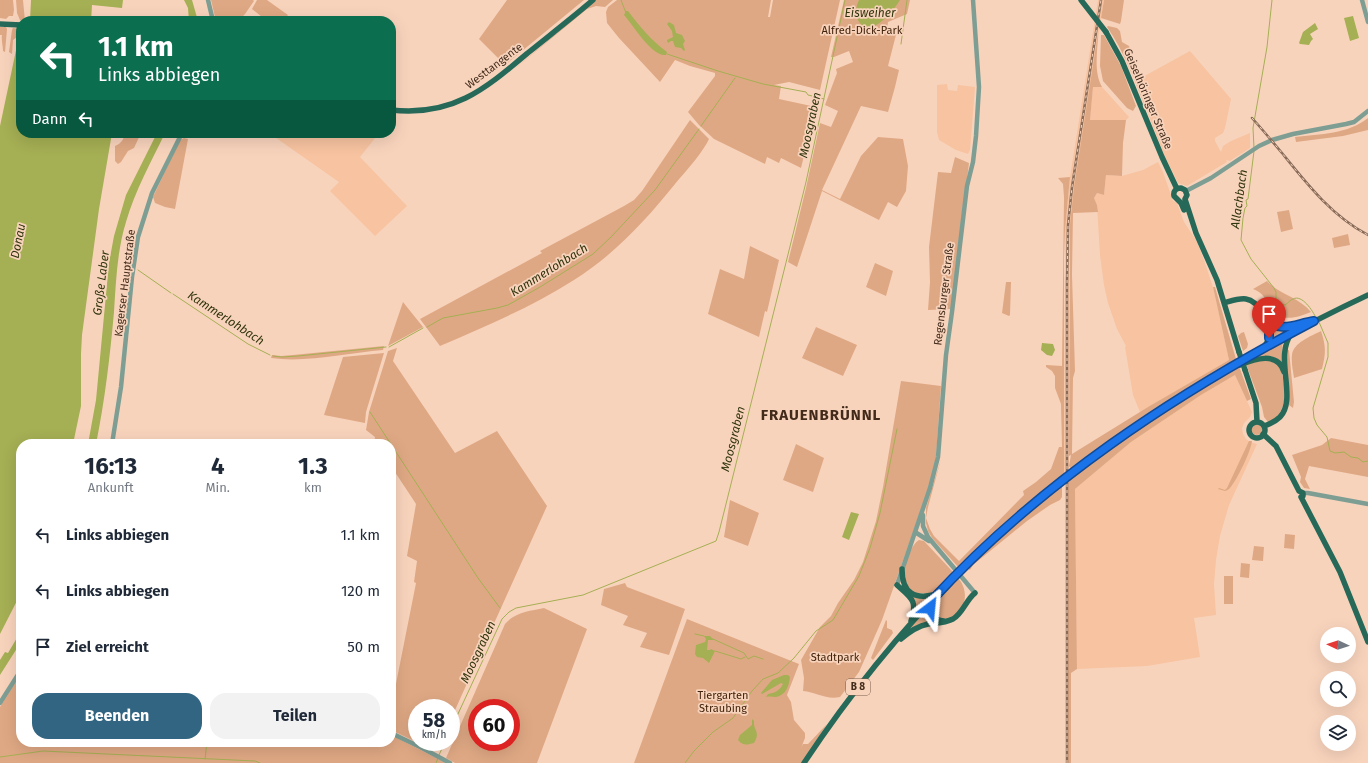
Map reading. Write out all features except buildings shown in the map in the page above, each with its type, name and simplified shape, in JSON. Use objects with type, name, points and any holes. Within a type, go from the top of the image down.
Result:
[{"type":"main road","name":"Westtangente","points":[[396,110],[435,109],[459,102],[480,92],[498,79],[593,0]]},
{"type":"main road","name":"Geiselhöringer Straße","points":[[1081,0],[1106,32],[1125,67],[1162,157],[1178,189]]},
{"type":"main road","points":[[0,24],[16,25]]},
{"type":"main road","points":[[1178,189],[1183,189],[1186,191],[1187,195],[1182,200],[1175,199],[1174,192],[1178,189]]},
{"type":"main road","points":[[1182,200],[1217,280],[1244,370],[1256,403],[1257,422]]},
{"type":"main road","name":"B 8","points":[[804,763],[844,704],[910,624],[956,575],[1011,523],[1055,486],[1139,424],[1215,376],[1262,348],[1323,316],[1368,295]]},
{"type":"main road","points":[[1224,303],[1240,299],[1249,300],[1254,303],[1264,318],[1269,335],[1267,342],[1262,348]]},
{"type":"main road","points":[[1264,318],[1273,325],[1284,327],[1314,321]]},
{"type":"main road","points":[[1264,426],[1276,420],[1283,412],[1286,394],[1285,345],[1293,332]]},
{"type":"main road","points":[[1215,376],[1250,361],[1265,358],[1272,359],[1280,364],[1285,378]]},
{"type":"main road","points":[[1253,423],[1261,423],[1264,426],[1265,430],[1263,434],[1258,438],[1250,434],[1250,426],[1253,423]]},
{"type":"main road","points":[[1263,434],[1276,446],[1301,494],[1340,572],[1368,642]]},
{"type":"main road","points":[[902,569],[904,585],[916,596],[924,597],[938,594]]},
{"type":"main road","points":[[897,585],[904,585]]},
{"type":"main road","points":[[897,585],[909,594],[912,600],[914,608],[910,624]]},
{"type":"main road","points":[[887,651],[906,634],[917,628],[926,624],[946,621],[954,618],[960,614],[970,597],[975,593]]},
{"type":"main road","points":[[932,600],[932,616],[938,620],[946,621]]},
{"type":"street","points":[[208,0],[212,16]]},
{"type":"street","name":"Regensburger Straße","points":[[897,585],[923,510],[938,457],[946,354],[967,186],[975,149],[979,87],[973,0]]},
{"type":"street","points":[[1362,0],[1368,22]]},
{"type":"street","points":[[1186,191],[1211,178],[1259,146],[1281,137],[1354,122],[1368,111]]},
{"type":"street","name":"Kagerser Hauptstraße","points":[[113,439],[121,387],[132,277],[138,237],[152,193],[180,138]]},
{"type":"street","points":[[1301,494],[1368,504]]},
{"type":"street","points":[[923,510],[925,532],[932,543],[975,593]]},
{"type":"street","points":[[915,532],[925,532]]},
{"type":"street","points":[[915,532],[932,543]]},
{"type":"street","points":[[0,703],[16,678]]},
{"type":"street","points":[[396,736],[450,763]]},
{"type":"shaded area","points":[[1098,0],[1104,0],[1072,209],[1069,268],[1069,471],[1064,474],[1065,230],[1070,177]]},
{"type":"shaded area","points":[[1190,51],[1231,99],[1223,133],[1215,138],[1221,152],[1223,146],[1250,133],[1250,148],[1230,161],[1226,160],[1227,162],[1187,186],[1178,183],[1164,154],[1145,106],[1148,105],[1139,79]]},
{"type":"shaded area","points":[[947,84],[948,90],[957,91],[958,85],[975,87],[970,150],[968,154],[956,150],[939,140],[937,132],[937,85]]},
{"type":"shaded area","points":[[1093,87],[1102,87],[1129,117],[1126,120],[1090,120]]},
{"type":"shaded area","points":[[276,138],[375,138],[360,157],[407,206],[375,236],[330,191],[339,182]]},
{"type":"shaded area","points":[[1158,162],[1173,201],[1177,203],[1184,222],[1196,240],[1204,260],[1213,287],[1229,360],[1140,412],[1133,395],[1126,346],[1117,329],[1108,303],[1104,285],[1100,255],[1097,205],[1094,198],[1097,193],[1104,195],[1106,175],[1122,176],[1143,170]]},
{"type":"shaded area","points":[[1235,375],[1252,412],[1250,417],[1244,423],[1242,428],[1243,434],[1250,442],[1257,444],[1229,505],[1220,536],[1214,584],[1216,615],[1194,618],[1200,657],[1147,666],[1077,669],[1075,489],[1131,442],[1201,395]]},
{"type":"green space","points":[[0,0],[13,0],[13,16],[9,16],[6,19],[0,18]]},
{"type":"green space","points":[[16,0],[23,0],[25,16],[18,16]]},
{"type":"green space","points":[[211,0],[254,1],[243,16],[215,16]]},
{"type":"green space","points":[[257,0],[267,0],[288,15],[261,16],[252,9]]},
{"type":"green space","points":[[507,0],[584,0],[505,65],[479,39]]},
{"type":"green space","points":[[596,0],[613,0],[605,7],[596,6],[587,9],[512,71]]},
{"type":"green space","points":[[617,0],[771,0],[768,17],[770,17],[773,0],[840,0],[820,90],[789,82],[774,85],[781,86],[779,99],[816,107],[801,168],[781,158],[779,163],[767,157],[765,164],[714,139],[688,112],[715,76],[715,73],[675,60],[660,82],[607,23],[606,12],[608,7]]},
{"type":"green space","name":"Alfred-Dick-Park","points":[[844,0],[910,0],[907,14],[888,22],[887,30],[897,31],[888,66],[899,70],[888,112],[861,106],[822,190],[840,199],[861,156],[878,137],[903,139],[908,166],[906,191],[897,207],[888,202],[879,220],[822,191],[797,267],[788,262],[820,123],[831,127],[838,111],[825,105],[837,73],[836,69],[853,62],[849,51],[831,57]]},
{"type":"green space","points":[[1104,0],[1124,0],[1120,24],[1101,18]]},
{"type":"green space","points":[[0,27],[6,27],[7,29],[5,52],[3,51]]},
{"type":"green space","points":[[1107,27],[1117,28],[1120,31],[1122,42],[1129,46],[1148,104],[1145,106],[1128,65],[1119,46]]},
{"type":"green space","points":[[13,28],[16,28],[16,38],[13,40],[12,54],[9,52]]},
{"type":"green space","points":[[1098,33],[1097,67],[1099,81],[1102,87],[1093,87],[1090,120],[1126,120],[1123,143],[1122,176],[1106,175],[1104,195],[1097,193],[1094,198],[1098,212],[1073,213],[1072,275],[1075,371],[1073,378],[1072,454],[1148,407],[1229,360],[1213,287],[1215,287],[1236,359],[1161,405],[1071,469],[1069,466],[1071,455],[1069,456],[1070,225],[1074,187]]},
{"type":"green space","points":[[1101,35],[1104,35],[1121,66],[1136,106],[1133,111],[1127,108],[1103,81],[1100,66]]},
{"type":"green space","points":[[1368,118],[1368,130],[1343,136],[1296,142],[1295,137],[1324,134],[1343,130]]},
{"type":"green space","points":[[690,120],[709,139],[707,143],[700,154],[653,211],[603,260],[574,280],[542,299],[508,316],[440,346],[420,319],[542,253],[540,251],[634,200],[642,191]]},
{"type":"green space","points":[[124,138],[139,138],[134,148],[128,151],[118,164],[115,161],[115,146]]},
{"type":"green space","points":[[184,138],[188,139],[175,209],[165,207],[155,203],[153,197],[180,140]]},
{"type":"green space","points":[[955,157],[969,163],[951,309],[928,310],[930,282],[929,247],[938,172],[951,173]]},
{"type":"green space","points":[[1070,177],[1064,258],[1064,474],[959,568],[932,538],[928,531],[926,518],[934,536],[959,561],[1024,495],[1023,491],[1051,469],[1059,447],[1062,447],[1061,404],[1055,388],[1055,376],[1052,371],[1046,367],[1046,365],[1062,366],[1064,197],[1063,184],[1058,178]]},
{"type":"green space","points":[[1289,210],[1293,229],[1281,232],[1277,212]]},
{"type":"green space","points":[[1348,234],[1350,245],[1334,248],[1332,238]]},
{"type":"green space","points":[[750,246],[779,260],[767,312],[765,311],[759,337],[708,314],[720,269],[744,279]]},
{"type":"green space","points":[[875,263],[893,271],[886,296],[866,287]]},
{"type":"green space","points":[[1267,281],[1278,290],[1301,303],[1311,312],[1291,318],[1286,318],[1276,314],[1263,295],[1253,289]]},
{"type":"green space","points":[[1006,282],[1011,282],[1009,316],[1002,313]]},
{"type":"green space","points":[[403,302],[423,327],[388,346]]},
{"type":"green space","points":[[1270,326],[1298,326],[1270,341]]},
{"type":"green space","points":[[816,327],[857,345],[843,376],[802,358]]},
{"type":"green space","points":[[1321,331],[1325,350],[1322,369],[1294,378],[1292,361],[1293,351],[1303,340]]},
{"type":"green space","points":[[1244,332],[1248,344],[1247,348],[1243,351],[1238,336]]},
{"type":"green space","points":[[1284,339],[1282,347],[1283,364],[1276,360],[1262,356],[1254,357]]},
{"type":"green space","points":[[384,346],[383,350],[327,357],[298,359],[271,358],[272,355],[281,356]]},
{"type":"green space","points":[[397,348],[393,361],[455,453],[497,431],[547,506],[460,699],[408,699],[408,738],[396,732],[396,684],[416,583],[414,582],[417,561],[407,556],[416,504],[396,474],[396,439],[375,439],[375,437],[366,430],[369,412],[388,351]]},
{"type":"green space","points":[[1289,350],[1294,402],[1293,408],[1289,405],[1286,351]]},
{"type":"green space","points":[[384,353],[366,412],[365,423],[324,415],[343,357]]},
{"type":"green space","points":[[1266,359],[1279,365],[1284,388],[1283,405],[1280,412],[1275,418],[1268,422],[1264,417],[1262,407],[1246,364]]},
{"type":"green space","points":[[1239,366],[1251,399],[1247,401],[1235,375],[1201,395],[1131,442],[1075,489],[1077,669],[1071,673],[1071,763],[1068,763],[1068,480],[1173,406]]},
{"type":"green space","name":"Stadtpark","points":[[901,381],[941,386],[936,457],[929,487],[882,620],[859,672],[840,697],[826,697],[803,691],[804,678],[801,660],[820,627],[831,616],[854,580],[863,562],[876,521]]},
{"type":"green space","points":[[1255,423],[1259,423],[1263,429],[1259,435],[1255,435],[1251,431],[1251,427]]},
{"type":"green space","points":[[1331,438],[1368,445],[1368,477],[1309,466],[1305,479],[1310,489],[1304,488],[1300,482],[1301,477],[1292,455],[1322,445]]},
{"type":"green space","points":[[1249,441],[1252,441],[1251,446],[1233,484],[1225,491],[1218,489],[1225,490],[1227,488]]},
{"type":"green space","points":[[796,444],[824,458],[813,492],[783,480]]},
{"type":"green space","points":[[941,459],[928,507],[926,518],[926,508]]},
{"type":"green space","points":[[1062,485],[1062,497],[1060,500],[1027,521],[973,565],[970,570],[967,568],[1016,522]]},
{"type":"green space","points":[[730,500],[759,513],[748,546],[724,537]]},
{"type":"green space","points":[[1285,534],[1295,535],[1294,549],[1284,548]]},
{"type":"green space","points":[[919,540],[924,541],[954,573],[940,588],[932,593],[914,593],[908,588],[905,579],[905,567],[909,554],[915,543]]},
{"type":"green space","points":[[1254,546],[1264,547],[1263,561],[1252,560]]},
{"type":"green space","points":[[1241,563],[1250,564],[1249,578],[1240,577]]},
{"type":"green space","points":[[1224,576],[1233,576],[1233,604],[1224,604]]},
{"type":"green space","points":[[957,577],[964,588],[965,594],[963,607],[954,616],[948,619],[936,617],[932,605],[933,603]]},
{"type":"green space","points":[[625,583],[627,587],[685,609],[669,655],[640,647],[647,633],[623,625],[628,616],[601,605],[604,589]]},
{"type":"green space","points":[[913,596],[931,599],[916,615]]},
{"type":"green space","points":[[544,608],[587,629],[537,763],[455,763],[446,758],[449,751],[460,751],[460,726],[468,708],[468,751],[520,751],[520,699],[472,699],[505,624],[518,614]]},
{"type":"green space","points":[[928,608],[935,621],[910,630],[909,629]]},
{"type":"green space","name":"Tiergarten Straubing","points":[[687,619],[799,664],[787,695],[791,702],[794,720],[805,733],[805,738],[801,748],[803,744],[808,744],[827,724],[802,763],[634,763]]},
{"type":"green space","points":[[886,620],[887,628],[892,630],[893,633],[873,660],[871,658]]},
{"type":"green space","points":[[16,682],[16,747],[396,747],[396,738],[408,744],[408,751],[422,751],[446,763],[0,763],[0,707]]},
{"type":"water","points":[[31,0],[123,0],[122,8],[92,5],[91,16],[30,16]]},
{"type":"water","points":[[184,0],[192,0],[197,16],[189,16],[188,8]]},
{"type":"water","name":"Eisweiher","points":[[859,0],[900,0],[887,17],[870,28],[865,27],[857,18],[856,9]]},
{"type":"water","points":[[626,11],[628,11],[651,38],[667,52],[666,55],[655,51],[643,40],[624,15]]},
{"type":"water","points":[[1353,16],[1359,38],[1350,41],[1344,18]]},
{"type":"water","points":[[669,22],[674,25],[676,33],[682,35],[685,41],[683,44],[684,51],[681,48],[675,47],[673,41],[668,43],[667,40],[673,37],[672,31],[667,24]]},
{"type":"water","points":[[1315,23],[1318,29],[1310,34],[1313,39],[1309,45],[1300,44],[1299,43],[1303,32]]},
{"type":"water","name":"Donau","points":[[16,50],[16,138],[111,138],[99,209],[82,335],[81,406],[74,439],[16,439],[16,603],[0,634],[0,126]]},
{"type":"water","points":[[154,138],[163,138],[139,188],[123,233],[117,267],[111,345],[102,411],[97,439],[89,439],[96,400],[109,263],[114,236],[126,195]]},
{"type":"water","points":[[1042,343],[1053,344],[1055,350],[1052,356],[1047,355],[1041,350]]},
{"type":"water","points":[[851,512],[859,514],[849,540],[842,537]]},
{"type":"water","points":[[704,636],[710,636],[714,640],[708,640],[707,650],[711,649],[715,651],[709,663],[703,658],[697,657],[695,654],[696,645],[705,642],[706,639]]},
{"type":"water","points":[[16,639],[16,650],[0,675],[0,660],[5,652],[8,653]]},
{"type":"water","points":[[788,675],[790,677],[788,687],[785,692],[776,697],[766,697],[768,694],[778,690],[783,684],[781,683],[762,694],[761,693],[772,680]]},
{"type":"water","points":[[752,719],[754,721],[757,733],[756,739],[754,743],[747,745],[743,744],[738,740],[740,735],[752,725]]},
{"type":"waterway","points":[[621,0],[626,13]]},
{"type":"waterway","name":"Moosgraben","points":[[460,710],[502,619],[509,612],[516,608],[583,595],[716,541],[806,182],[845,0]]},
{"type":"waterway","points":[[901,44],[907,0]]},
{"type":"waterway","name":"Allachbach","points":[[1254,148],[1253,128],[1267,47],[1272,0]]},
{"type":"waterway","points":[[667,54],[763,84],[806,92],[808,95],[824,99]]},
{"type":"waterway","name":"Kammerlohbach","points":[[701,126],[735,78]]},
{"type":"waterway","name":"Kammerlohbach","points":[[427,327],[443,318],[508,305],[593,254],[655,190],[699,129]]},
{"type":"waterway","name":"Allachbach","points":[[1254,151],[1248,199],[1246,200],[1247,206],[1245,208],[1243,218],[1241,240],[1251,259],[1274,288],[1278,303],[1285,305],[1293,299],[1300,299],[1310,308],[1316,318]]},
{"type":"waterway","name":"Kammerlohbach","points":[[138,270],[171,293]]},
{"type":"waterway","name":"Kammerlohbach","points":[[173,294],[248,344],[270,355]]},
{"type":"waterway","name":"Allachbach","points":[[1319,322],[1328,343],[1328,357],[1313,408],[1314,418],[1317,425],[1327,437],[1330,451],[1335,453],[1344,452],[1351,457],[1358,458],[1363,462],[1368,461]]},
{"type":"waterway","name":"Kammerlohbach","points":[[389,347],[423,328]]},
{"type":"waterway","name":"Kammerlohbach","points":[[273,356],[298,356],[386,347]]},
{"type":"waterway","points":[[370,412],[388,439]]},
{"type":"waterway","points":[[685,763],[694,751],[713,732],[733,718],[752,691],[763,679],[778,673],[794,658],[816,631],[833,620],[859,576],[870,548],[880,513],[897,429]]},
{"type":"waterway","points":[[396,452],[478,578],[500,608]]},
{"type":"waterway","points":[[695,634],[704,636]]},
{"type":"waterway","points":[[713,639],[744,653],[748,659],[754,656],[763,659]]},
{"type":"waterway","points":[[715,651],[741,659],[745,657]]},
{"type":"waterway","points":[[205,759],[206,747]]},
{"type":"waterway","points":[[0,757],[43,751],[255,761],[260,763]]},
{"type":"waterway","name":"Moosgraben","points":[[439,755],[441,751]]},
{"type":"waterway","name":"Moosgraben","points":[[436,763],[438,758]]},
{"type":"railway","points":[[1067,763],[1068,225],[1072,187],[1101,0]]},
{"type":"railway","points":[[1252,118],[1321,198],[1343,219],[1368,235]]},
{"type":"district","name":"FRAUENBRÜNNL","points":[[821,415]]},
{"type":"route","points":[[930,608],[932,600],[987,545],[1039,498],[1078,468],[1139,424],[1186,394],[1250,356],[1314,321],[1284,327],[1273,325],[1264,318],[1269,330],[1269,338]]},
{"type":"water label","name":"Große Laber","points":[[101,283]]}]
